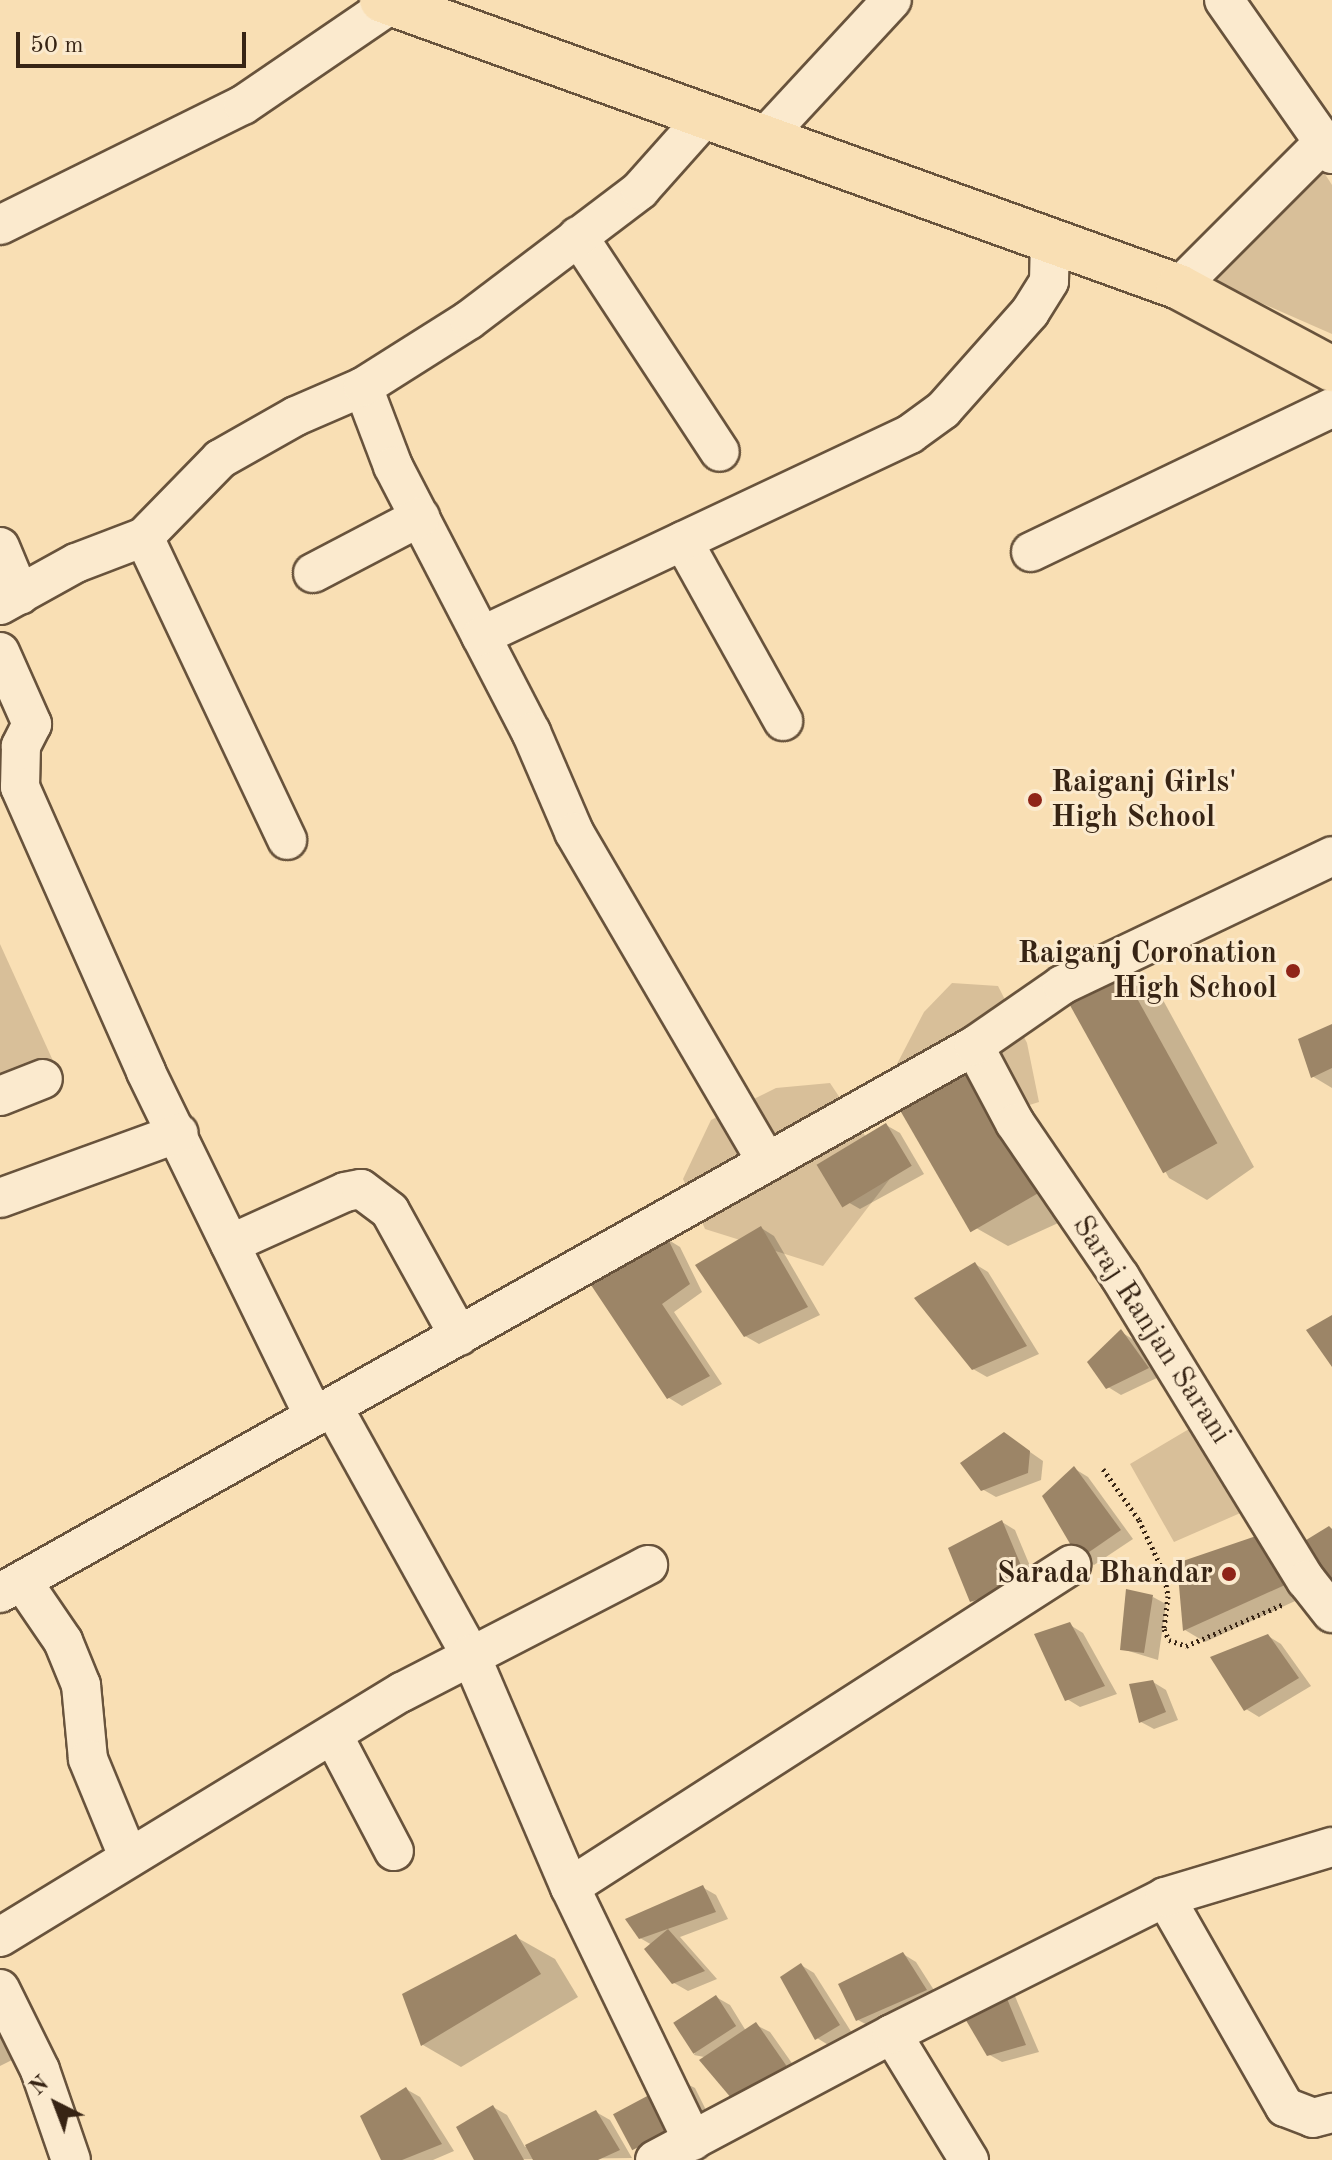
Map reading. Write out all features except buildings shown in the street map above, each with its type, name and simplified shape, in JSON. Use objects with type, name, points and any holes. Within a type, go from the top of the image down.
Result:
[{"type":"main road","points":[[391,2],[1179,287],[1332,369]]},
{"type":"street","points":[[764,138],[892,0]]},
{"type":"street","points":[[1179,287],[1328,148],[1224,0]]},
{"type":"street","points":[[0,225],[202,128],[391,2]]},
{"type":"street","points":[[0,547],[10,600],[76,563],[144,537],[220,459],[296,416],[363,387],[469,320],[640,190],[705,117]]},
{"type":"street","points":[[578,236],[720,452]]},
{"type":"street","points":[[481,636],[910,434],[943,410],[1030,312],[1049,281],[1050,241]]},
{"type":"street","points":[[363,387],[393,466],[531,732],[574,832],[767,1162]]},
{"type":"street","points":[[1031,552],[1332,408]]},
{"type":"street","points":[[313,573],[420,517]]},
{"type":"street","points":[[144,537],[287,840]]},
{"type":"street","points":[[683,541],[783,721]]},
{"type":"street","points":[[0,652],[32,724],[21,746],[20,787],[114,1002],[230,1244],[324,1412],[470,1654],[570,1887],[693,2141]]},
{"type":"street","points":[[128,1856],[88,1759],[75,1670],[63,1641],[11,1587],[974,1046],[1062,985],[1122,953],[1332,856]]},
{"type":"street","name":"Saraj Ranjan Sarani","points":[[974,1046],[1015,1123],[1120,1277],[1323,1602]]},
{"type":"street","points":[[0,1096],[43,1079]]},
{"type":"street","points":[[0,1198],[179,1133]]},
{"type":"street","points":[[230,1244],[345,1192],[361,1189],[390,1211],[459,1336]]},
{"type":"street","points":[[0,1937],[128,1856],[470,1654],[648,1565]]},
{"type":"street","points":[[570,1887],[1071,1565]]},
{"type":"street","points":[[333,1735],[394,1851]]},
{"type":"street","points":[[655,2160],[892,2034],[1165,1897],[1332,1847]]},
{"type":"street","points":[[1165,1897],[1285,2107],[1313,2118],[1332,2113]]},
{"type":"street","points":[[0,1989],[40,2070],[71,2160]]},
{"type":"street","points":[[892,2034],[969,2160]]},
{"type":"path","points":[[1103,1469],[1139,1520],[1164,1573],[1168,1596],[1164,1629],[1174,1644],[1194,1643],[1323,1602]]},
{"type":"shaded area","points":[[1323,171],[1332,185],[1332,334],[1211,281]]},
{"type":"shaded area","points":[[0,944],[59,1074],[0,1093]]},
{"type":"shaded area","points":[[952,983],[998,986],[1027,1043],[1039,1102],[952,1129],[911,1128],[897,1064],[924,1012]]},
{"type":"shaded area","points":[[830,1083],[892,1176],[823,1266],[705,1229],[683,1179],[711,1120],[776,1088]]},
{"type":"shaded area","points":[[1189,1429],[1245,1511],[1174,1542],[1130,1464]]},
{"type":"place","name":"Raiganj Girls' High School","points":[[1035,800]]},
{"type":"place","name":"Raiganj Coronation High School","points":[[1293,971]]},
{"type":"place","name":"Sarada Bhandar","points":[[1229,1574]]}]
